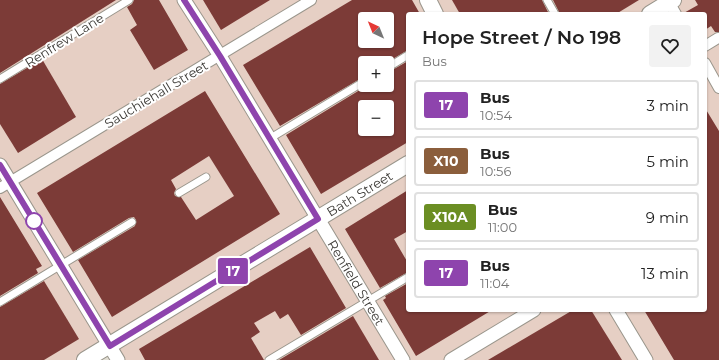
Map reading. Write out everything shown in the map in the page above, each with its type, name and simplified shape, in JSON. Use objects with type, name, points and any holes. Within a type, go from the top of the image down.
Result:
[{"type":"street","name":"Renfield Street","points":[[184,0],[220,56],[366,301],[403,360]]},
{"type":"street","name":"Sauchiehall Street","points":[[5,185],[311,0]]},
{"type":"street","points":[[428,0],[435,12]]},
{"type":"street","points":[[654,12],[672,4]]},
{"type":"street","points":[[707,45],[718,38]]},
{"type":"street","points":[[707,67],[719,88]]},
{"type":"street","points":[[0,165],[5,185],[61,264],[118,360]]},
{"type":"street","name":"Bath Street","points":[[85,360],[406,165]]},
{"type":"street","points":[[451,360],[531,312]]},
{"type":"street","points":[[617,312],[642,358]]},
{"type":"lane","name":"Renfrew Lane","points":[[0,79],[129,0]]},
{"type":"lane","points":[[547,0],[555,12]]},
{"type":"lane","points":[[394,64],[406,56]]},
{"type":"lane","points":[[269,139],[358,85]]},
{"type":"lane","points":[[179,193],[206,177]]},
{"type":"lane","points":[[0,302],[132,222]]},
{"type":"lane","points":[[269,360],[406,277]]},
{"type":"shaded area","points":[[0,0],[719,0],[719,360],[118,360],[109,346],[85,360],[0,360]]},
{"type":"building","points":[[0,0],[116,0],[0,73]]},
{"type":"building","points":[[134,0],[159,0],[188,50],[154,70],[130,30],[137,25],[127,7],[132,4]]},
{"type":"building","points":[[203,0],[270,0],[221,30]]},
{"type":"building","points":[[352,0],[412,0],[419,12],[406,12],[406,51],[394,58],[394,56],[358,56],[358,80],[280,126],[243,65]]},
{"type":"building","points":[[452,0],[542,0],[548,12],[459,12]]},
{"type":"building","points":[[553,0],[639,0],[619,12],[559,12]]},
{"type":"building","points":[[695,0],[719,0],[719,32],[715,32],[711,26],[707,29],[707,12],[686,12],[698,5]]},
{"type":"building","points":[[42,59],[76,117],[18,153],[0,124],[0,84]]},
{"type":"building","points":[[406,62],[406,143],[321,194],[286,135],[358,91],[394,92],[394,69]]},
{"type":"building","points":[[205,91],[280,214],[112,317],[78,260],[135,226],[136,220],[134,217],[129,218],[73,252],[37,193]],"holes":[[[209,156],[234,196],[196,220],[181,197],[175,196],[174,193],[176,189],[171,180]]]},
{"type":"building","points":[[707,111],[719,131],[719,360],[674,360],[645,312],[707,312]]},
{"type":"building","points":[[406,191],[406,232],[394,239],[406,260],[406,273],[380,288],[345,229]]},
{"type":"building","points":[[0,197],[42,266],[36,269],[38,273],[0,296]]},
{"type":"building","points":[[310,247],[346,308],[301,335],[288,314],[280,319],[275,311],[254,323],[260,332],[251,338],[264,360],[145,360],[139,349]]},
{"type":"building","points":[[44,281],[79,339],[44,360],[0,360],[0,307]]},
{"type":"building","points":[[406,284],[406,312],[489,312],[416,356],[383,300],[386,298],[385,296]]},
{"type":"building","points":[[570,312],[592,312],[622,360],[488,360]]},
{"type":"building","points":[[353,316],[379,360],[279,360]]},
{"type":"bus line","name":"17","points":[[0,165],[110,346],[318,219],[220,56],[184,0]]}]
